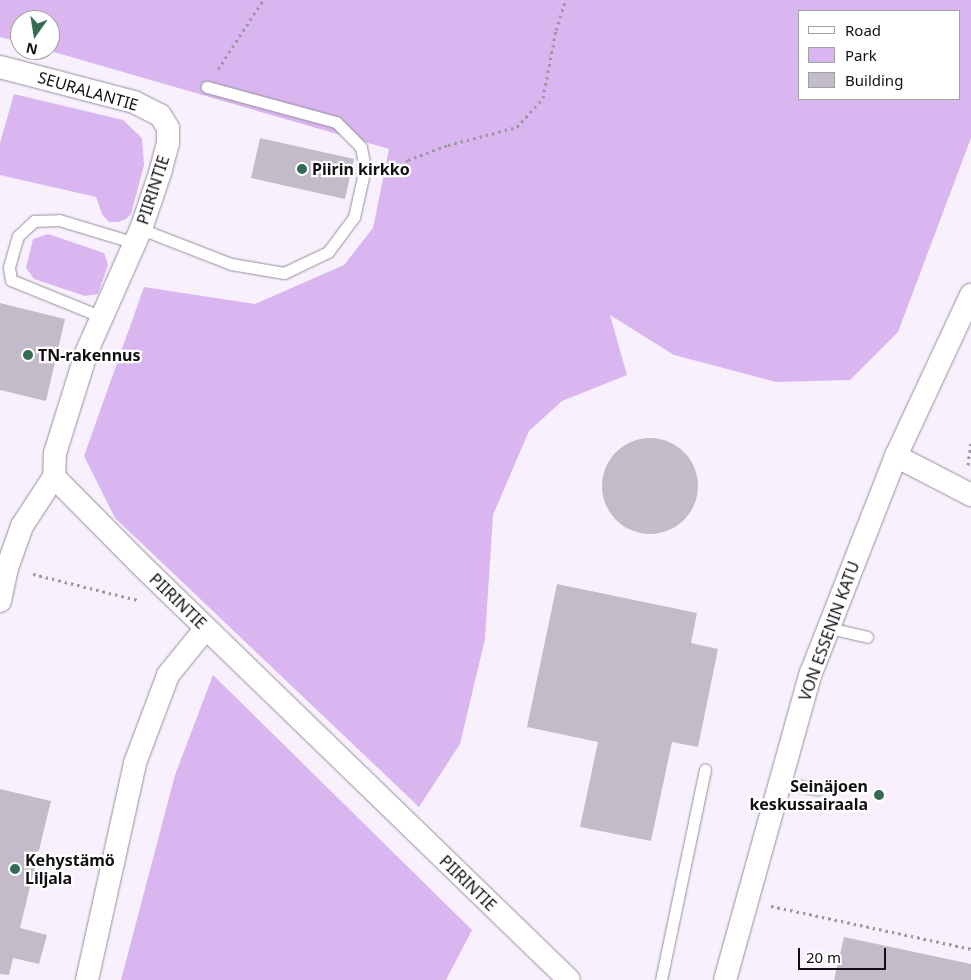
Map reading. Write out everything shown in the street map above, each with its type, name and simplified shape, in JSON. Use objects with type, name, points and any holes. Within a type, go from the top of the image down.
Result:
[{"type":"street","name":"SEURALANTIE","points":[[0,67],[134,102],[160,115],[168,128]]},
{"type":"street","name":"PIIRINTIE","points":[[168,128],[168,143],[161,170],[138,236],[87,351],[55,453],[54,477],[73,499],[569,980]]},
{"type":"street","name":"VON ESSENIN KATU","points":[[725,980],[811,674],[896,456],[971,295]]},
{"type":"street","points":[[896,456],[971,495]]},
{"type":"street","points":[[0,602],[3,567],[22,526],[54,477]]},
{"type":"street","points":[[87,980],[135,764],[168,675],[206,628]]},
{"type":"lane","points":[[102,317],[11,280],[9,267],[18,236],[34,220],[59,220],[138,236],[231,264],[284,273],[328,252],[354,217],[365,168],[361,147],[336,122],[207,87]]},
{"type":"lane","points":[[828,628],[867,637]]},
{"type":"lane","points":[[660,980],[705,770]]},
{"type":"lane","points":[[780,782],[817,789]]},
{"type":"path","points":[[360,190],[408,160],[448,145],[517,127],[543,98],[556,30],[566,0]]},
{"type":"path","points":[[3,567],[144,602]]},
{"type":"path","points":[[747,900],[971,949]]},
{"type":"green space","points":[[0,0],[971,0],[971,138],[898,332],[850,380],[776,382],[674,355],[610,315],[627,375],[562,401],[529,431],[493,515],[485,639],[460,744],[419,807],[115,518],[84,456],[144,287],[255,304],[344,265],[373,228],[389,149],[60,54],[60,10],[10,10],[10,40],[0,37]]},
{"type":"green space","points":[[14,94],[123,120],[142,138],[144,165],[131,214],[126,219],[118,222],[109,222],[102,214],[96,197],[0,175],[0,143]]},
{"type":"green space","points":[[48,234],[104,253],[108,265],[98,294],[85,296],[34,279],[26,268],[33,239]]},
{"type":"green space","points":[[213,675],[472,930],[446,980],[121,980],[175,775]]},
{"type":"building","name":"Piirin kirkko","points":[[260,138],[354,159],[345,199],[251,178]]},
{"type":"building","name":"TN-rakennus","points":[[0,303],[65,319],[46,401],[0,390]]},
{"type":"building","points":[[650,438],[668,442],[684,452],[694,468],[698,486],[694,504],[684,520],[668,530],[650,534],[632,530],[616,520],[606,504],[602,486],[606,468],[616,452],[632,442]]},
{"type":"building","points":[[557,584],[697,613],[691,643],[718,649],[698,747],[672,742],[651,841],[580,827],[598,742],[527,727]]},
{"type":"building","points":[[0,789],[51,801],[20,928],[47,935],[39,964],[13,958],[9,975],[0,974]]},
{"type":"building","points":[[844,937],[971,964],[971,980],[834,980]]},
{"type":"place","name":"Piirin kirkko","points":[[302,169]]},
{"type":"place","name":"TN-rakennus","points":[[28,355]]},
{"type":"place","name":"Seinäjoen keskussairaala","points":[[879,795]]},
{"type":"place","name":"Kehystämö Liljala","points":[[15,869]]}]
